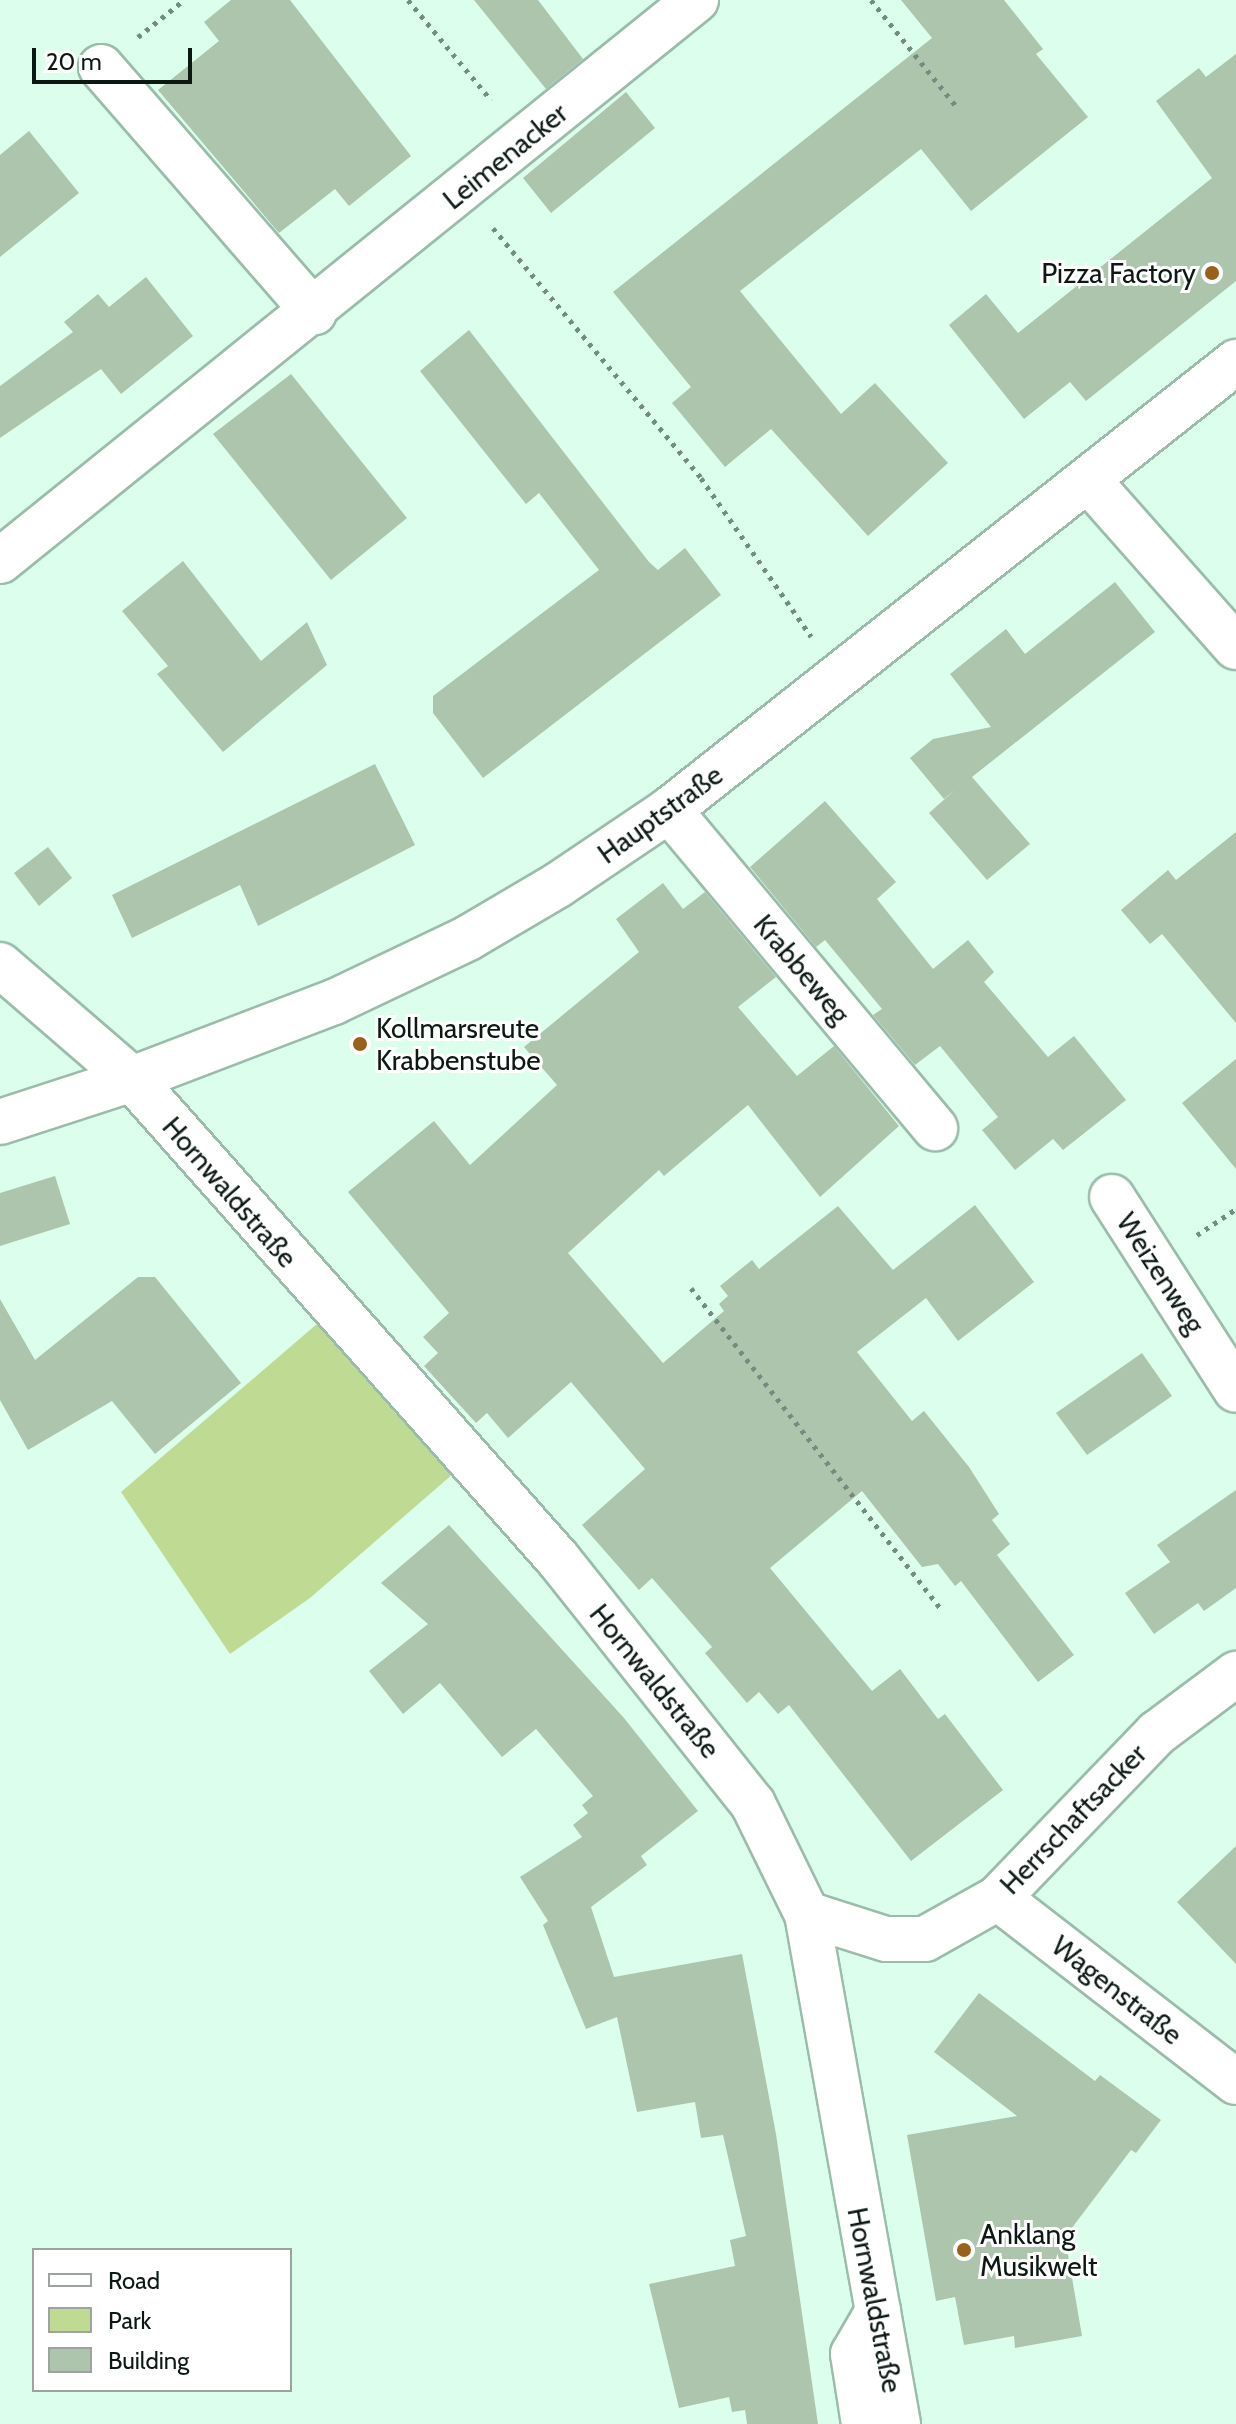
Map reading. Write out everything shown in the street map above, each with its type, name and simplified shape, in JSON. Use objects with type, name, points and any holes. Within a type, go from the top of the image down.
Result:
[{"type":"street","name":"Leimenacker","points":[[0,561],[314,312],[696,0]]},
{"type":"street","points":[[101,67],[314,312]]},
{"type":"street","name":"Hauptstraße","points":[[0,1122],[132,1079],[334,1002],[418,964],[558,885],[669,810],[1236,362]]},
{"type":"street","points":[[1088,480],[1236,647]]},
{"type":"street","name":"Krabbeweg","points":[[669,810],[935,1128]]},
{"type":"street","name":"Hornwaldstraße","points":[[0,965],[132,1079],[332,1311],[558,1559],[753,1804],[807,1914],[898,2424]]},
{"type":"street","name":"Weizenweg","points":[[1112,1197],[1236,1390]]},
{"type":"street","name":"Herrschaftsacker","points":[[807,1914],[886,1939],[925,1939],[998,1898],[1157,1733],[1236,1674]]},
{"type":"street","name":"Wagenstraße","points":[[998,1898],[1236,2082]]},
{"type":"street","points":[[864,2424],[853,2354],[878,2311]]},
{"type":"path","points":[[408,0],[524,141]]},
{"type":"path","points":[[871,0],[956,106]]},
{"type":"path","points":[[461,191],[701,478],[840,677]]},
{"type":"path","points":[[691,1288],[940,1608]]},
{"type":"green space","points":[[332,1311],[469,1460],[310,1598],[230,1654],[121,1492]]},
{"type":"building","points":[[231,0],[290,0],[411,156],[349,206],[335,189],[279,233],[158,90],[219,41],[204,22]]},
{"type":"building","points":[[474,0],[538,0],[583,59],[546,89]]},
{"type":"building","points":[[901,0],[1004,0],[1043,49],[1036,54],[1088,117],[971,211],[921,149],[740,291],[841,414],[875,383],[948,463],[868,536],[771,429],[725,467],[672,403],[691,387],[613,292],[932,38]]},
{"type":"building","points":[[1236,54],[1236,281],[1086,401],[1070,382],[1024,419],[949,325],[986,294],[1018,333],[1212,178],[1156,101],[1199,68],[1206,77]]},
{"type":"building","points":[[626,92],[655,128],[551,213],[523,178]]},
{"type":"building","points":[[29,131],[79,193],[0,257],[0,155]]},
{"type":"building","points":[[146,277],[193,336],[121,394],[101,369],[0,438],[0,386],[73,332],[64,322],[98,294],[109,307]]},
{"type":"building","points":[[469,330],[649,562],[658,570],[685,548],[721,595],[483,778],[433,713],[433,696],[599,570],[539,493],[526,504],[420,371]]},
{"type":"building","points":[[291,374],[407,518],[331,580],[213,434]]},
{"type":"building","points":[[183,561],[261,661],[307,622],[327,665],[223,752],[157,674],[168,666],[122,611]]},
{"type":"building","points":[[1115,582],[1155,632],[972,777],[1030,844],[987,880],[929,813],[956,789],[944,799],[910,758],[933,739],[991,727],[950,674],[1006,629],[1025,654]]},
{"type":"building","points":[[375,764],[415,845],[258,926],[240,885],[132,938],[112,895]]},
{"type":"building","points":[[825,801],[896,882],[877,899],[933,969],[968,940],[994,972],[984,982],[1048,1057],[1074,1036],[1126,1100],[1063,1150],[1053,1139],[1015,1170],[982,1130],[998,1117],[940,1046],[915,1065],[873,1015],[882,1009],[825,940],[816,947],[750,867]]},
{"type":"building","points":[[1236,832],[1236,1023],[1162,934],[1150,944],[1121,910],[1168,870],[1176,880]]},
{"type":"building","points":[[48,847],[72,878],[39,906],[14,873]]},
{"type":"building","points":[[663,883],[683,909],[705,892],[776,977],[738,1007],[797,1076],[834,1046],[899,1126],[820,1197],[748,1105],[664,1176],[659,1170],[568,1253],[663,1363],[724,1311],[719,1304],[728,1296],[720,1286],[752,1260],[759,1269],[838,1206],[893,1270],[975,1205],[1034,1282],[958,1341],[926,1298],[857,1352],[912,1421],[924,1411],[969,1467],[999,1514],[992,1520],[1010,1544],[997,1555],[1074,1655],[1038,1682],[961,1581],[955,1586],[938,1564],[922,1567],[862,1491],[770,1568],[872,1691],[900,1669],[938,1719],[945,1714],[1003,1790],[911,1861],[789,1705],[778,1714],[759,1692],[747,1703],[705,1653],[712,1647],[652,1578],[639,1590],[582,1525],[645,1469],[571,1382],[508,1438],[487,1413],[476,1423],[424,1366],[438,1353],[423,1337],[449,1313],[348,1192],[434,1121],[470,1165],[557,1085],[524,1047],[639,952],[616,919]]},
{"type":"building","points":[[1236,1059],[1236,1169],[1182,1103]]},
{"type":"building","points":[[55,1176],[70,1224],[0,1246],[0,1193]]},
{"type":"building","points":[[138,1277],[155,1277],[241,1383],[155,1454],[112,1401],[28,1450],[0,1400],[0,1299],[35,1360]]},
{"type":"building","points":[[1142,1353],[1172,1396],[1087,1455],[1056,1413]]},
{"type":"building","points":[[1236,1490],[1236,1588],[1204,1611],[1198,1603],[1154,1634],[1125,1593],[1170,1562],[1157,1545]]},
{"type":"building","points":[[449,1525],[624,1718],[698,1811],[641,1856],[647,1865],[591,1907],[614,1977],[742,1954],[776,2134],[818,2424],[747,2424],[745,2410],[732,2412],[729,2397],[679,2408],[649,2284],[735,2266],[730,2240],[746,2236],[723,2135],[701,2138],[695,2102],[637,2112],[617,2017],[586,2029],[543,1925],[548,1921],[520,1877],[582,1837],[573,1825],[588,1813],[582,1805],[593,1796],[536,1729],[502,1757],[440,1683],[403,1714],[369,1671],[428,1624],[381,1583]]},
{"type":"building","points":[[1236,1846],[1236,1964],[1177,1902]]},
{"type":"building","points":[[979,1993],[1095,2081],[1100,2075],[1161,2120],[1136,2153],[1131,2150],[1065,2237],[1082,2336],[1015,2348],[1014,2336],[964,2345],[955,2297],[936,2301],[907,2135],[1017,2116],[934,2052]]},
{"type":"place","name":"Pizza Factory","points":[[1212,273]]},
{"type":"place","name":"Kollmarsreute Krabbenstube","points":[[360,1044]]},
{"type":"place","name":"Anklang Musikwelt","points":[[964,2250]]}]
